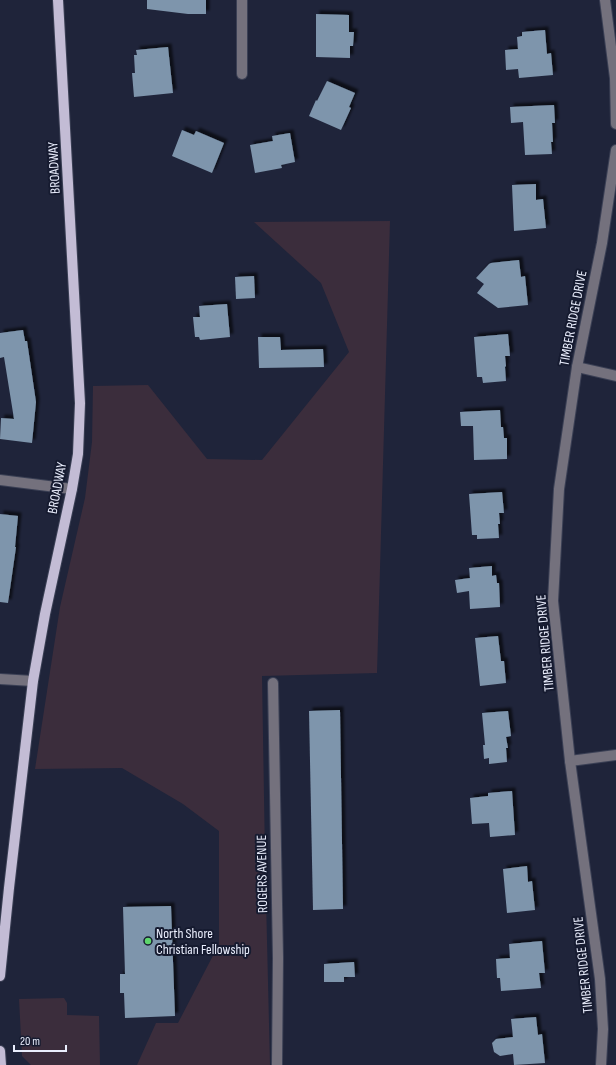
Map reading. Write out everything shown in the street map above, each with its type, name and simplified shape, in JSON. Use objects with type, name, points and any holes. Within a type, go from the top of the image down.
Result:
[{"type":"main road","name":"BROADWAY","points":[[0,976],[33,681],[45,614],[78,454],[80,403],[58,0]]},
{"type":"main road","points":[[0,1051],[2,1065]]},
{"type":"street","points":[[242,0],[242,74]]},
{"type":"street","points":[[605,0],[615,78],[616,124]]},
{"type":"street","name":"TIMBER RIDGE DRIVE","points":[[601,1065],[603,1029],[600,979],[570,761],[553,601],[559,489],[577,368],[602,243],[616,150]]},
{"type":"street","points":[[577,368],[616,376]]},
{"type":"street","points":[[0,480],[72,489]]},
{"type":"street","points":[[0,679],[33,681]]},
{"type":"street","name":"ROGERS AVENUE","points":[[272,683],[278,958],[278,1065]]},
{"type":"street","points":[[570,761],[616,755]]},
{"type":"shaded area","points":[[390,221],[377,673],[262,676],[270,1065],[137,1065],[156,1023],[178,1023],[219,944],[219,831],[183,804],[122,768],[35,769],[60,607],[85,498],[92,442],[93,386],[148,385],[207,459],[262,460],[349,352],[321,283],[254,222]]},
{"type":"shaded area","points":[[64,998],[67,1003],[67,1015],[99,1016],[100,1065],[31,1065],[22,1056],[19,999]]},
{"type":"building","points":[[147,0],[206,0],[206,14],[188,14],[147,9]]},
{"type":"building","points":[[316,14],[349,15],[349,32],[354,32],[353,46],[350,46],[350,58],[316,57]]},
{"type":"building","points":[[545,30],[547,54],[551,53],[553,75],[519,78],[518,69],[506,70],[505,50],[518,49],[517,37],[522,36],[522,32]]},
{"type":"building","points":[[168,47],[173,93],[134,97],[132,73],[135,73],[134,55],[137,55],[136,50]]},
{"type":"building","points":[[327,81],[355,93],[349,107],[351,108],[341,130],[309,116]]},
{"type":"building","points":[[554,105],[555,123],[552,123],[552,154],[525,155],[523,122],[511,123],[510,107]]},
{"type":"building","points":[[182,130],[194,135],[196,131],[224,143],[212,173],[172,156]]},
{"type":"building","points":[[290,133],[295,162],[281,165],[282,168],[255,173],[250,145],[273,141],[272,136]]},
{"type":"building","points":[[536,184],[536,200],[543,199],[546,228],[514,231],[512,185]]},
{"type":"building","points":[[519,260],[521,277],[525,276],[528,305],[498,308],[477,293],[484,284],[476,278],[489,264]]},
{"type":"building","points":[[254,276],[255,298],[236,299],[235,277]]},
{"type":"building","points":[[227,304],[230,337],[200,340],[199,337],[195,337],[193,317],[200,317],[199,306]]},
{"type":"building","points":[[23,330],[25,341],[27,341],[36,402],[32,443],[0,439],[1,418],[14,419],[4,357],[0,358],[0,333]]},
{"type":"building","points":[[508,334],[510,356],[505,356],[506,381],[483,383],[482,377],[477,377],[474,337]]},
{"type":"building","points":[[258,337],[280,337],[281,350],[323,349],[324,367],[259,368]]},
{"type":"building","points":[[500,410],[501,427],[503,427],[504,438],[507,438],[507,459],[474,460],[473,426],[461,426],[460,412]]},
{"type":"building","points":[[502,492],[504,513],[499,513],[499,538],[477,539],[477,535],[472,535],[469,494]]},
{"type":"building","points":[[0,514],[18,516],[16,547],[8,603],[0,602]]},
{"type":"building","points":[[492,566],[492,576],[496,575],[497,583],[499,583],[500,607],[470,609],[469,591],[457,593],[455,580],[470,578],[469,568]]},
{"type":"building","points":[[498,636],[501,661],[504,661],[506,683],[480,686],[475,638]]},
{"type":"building","points":[[340,710],[343,909],[313,910],[309,711]]},
{"type":"building","points":[[508,711],[511,736],[506,737],[508,748],[506,748],[507,762],[489,764],[489,758],[484,759],[483,745],[485,745],[482,713]]},
{"type":"building","points":[[512,791],[515,835],[490,837],[489,823],[472,824],[470,798],[488,796],[488,793]]},
{"type":"building","points":[[527,866],[528,882],[532,881],[535,910],[507,913],[503,869]]},
{"type":"building","name":"North Shore Christian Fellowship","points":[[171,906],[175,1016],[125,1018],[124,993],[120,993],[120,974],[125,974],[123,907]]},
{"type":"building","points":[[542,941],[545,973],[539,973],[541,988],[501,991],[500,978],[497,978],[496,959],[510,958],[509,944]]},
{"type":"building","points":[[354,962],[355,977],[344,977],[344,982],[324,982],[324,964]]},
{"type":"building","points":[[536,1017],[538,1035],[542,1034],[545,1063],[514,1065],[513,1054],[500,1056],[494,1052],[492,1043],[496,1039],[513,1037],[511,1019]]},
{"type":"place","name":"North Shore Christian Fellowship","points":[[148,941]]}]
